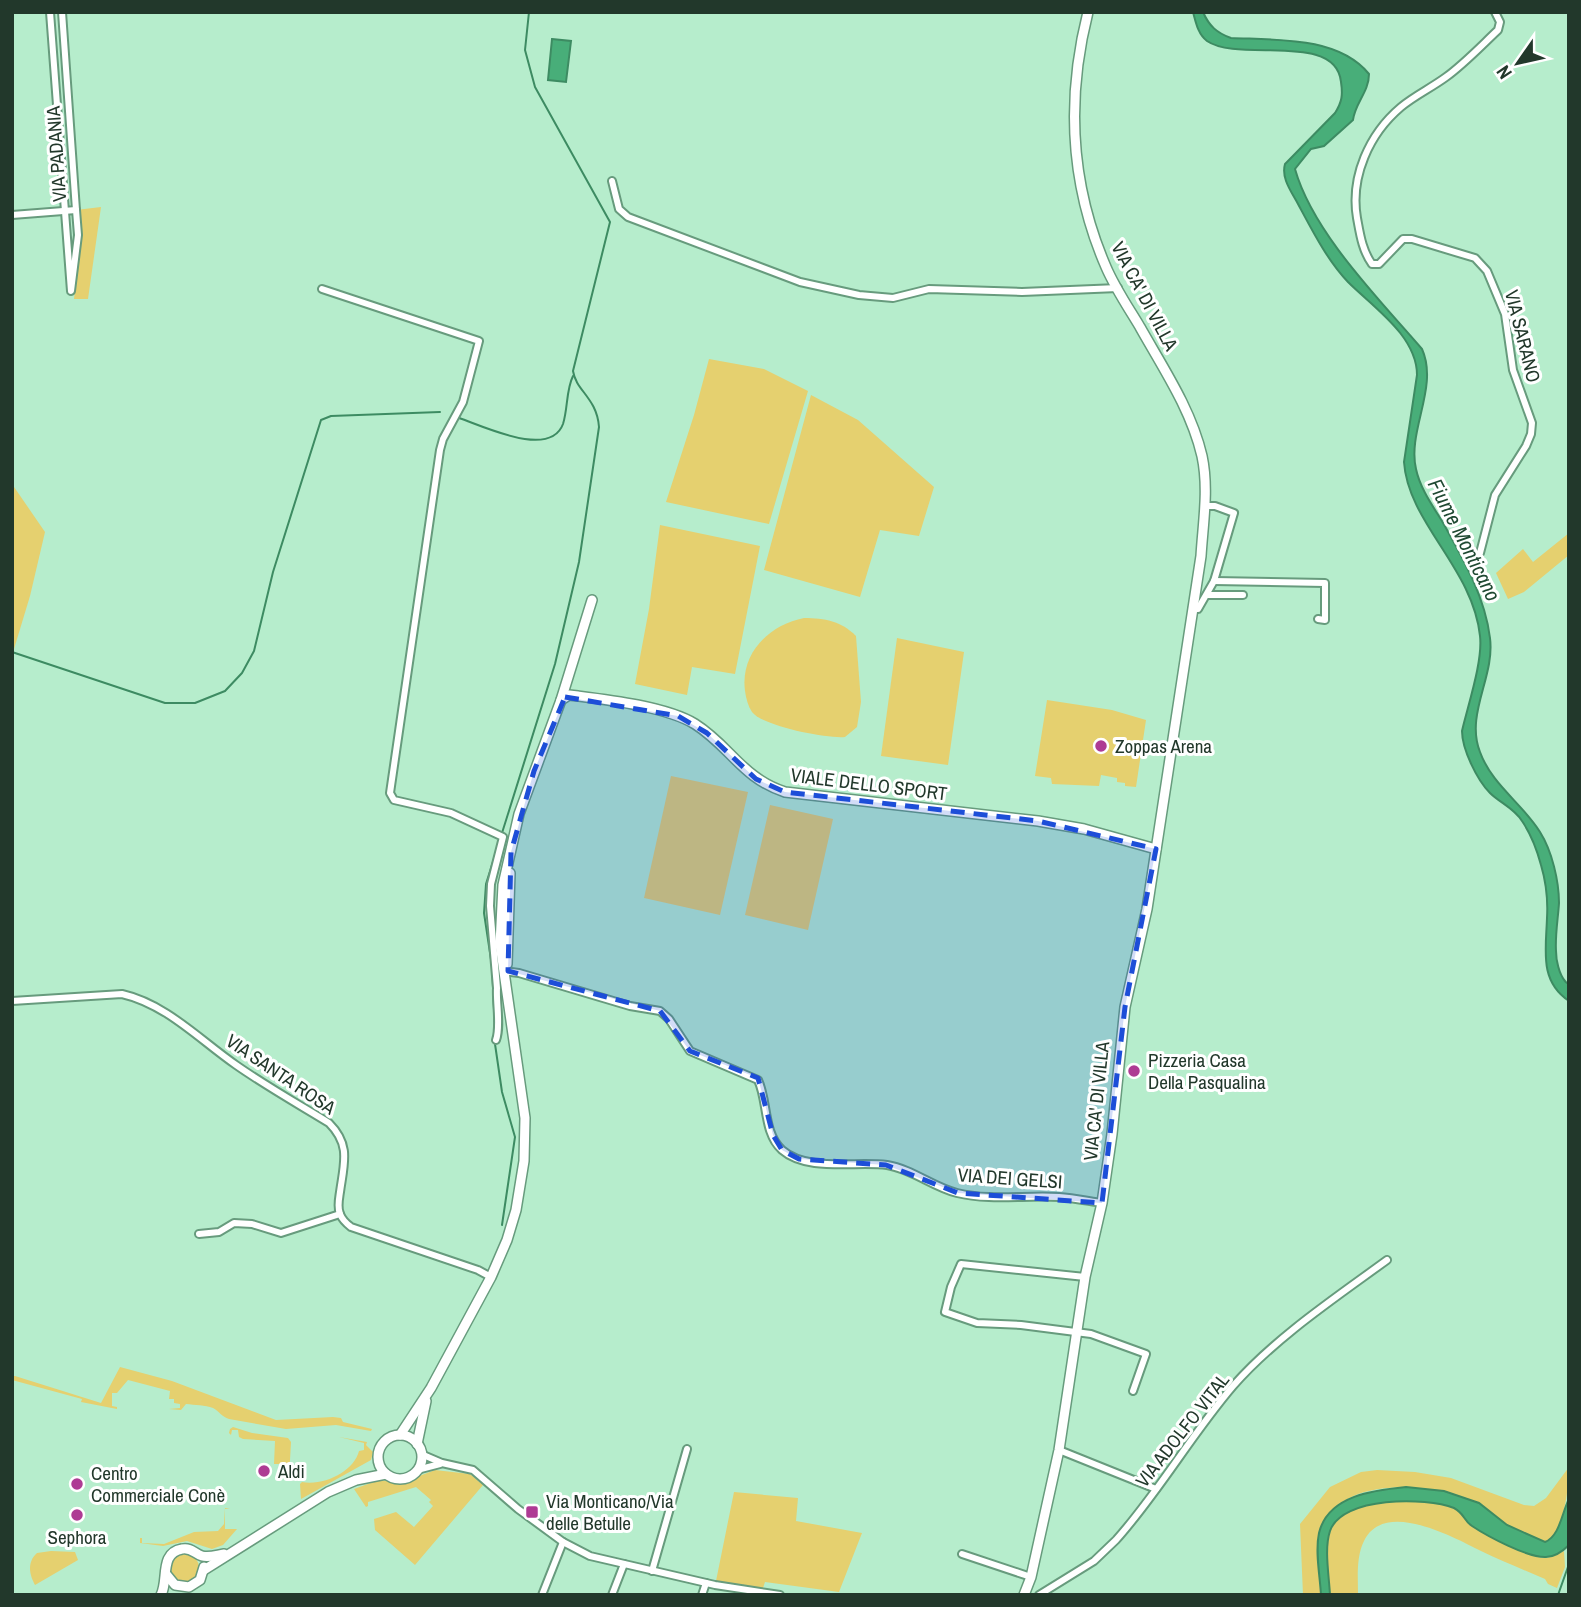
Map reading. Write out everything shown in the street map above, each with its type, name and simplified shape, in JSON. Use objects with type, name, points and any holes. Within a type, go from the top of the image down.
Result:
[{"type":"street","name":"VIA PADANIA","points":[[50,12],[65,211],[76,210],[62,12]]},
{"type":"street","name":"VIA CA' DI VILLA","points":[[1024,1595],[1031,1577],[1059,1450],[1085,1277],[1102,1203],[1125,1007],[1140,944],[1156,849],[1200,556],[1205,506],[1205,474],[1193,425],[1107,268],[1089,222],[1074,144],[1077,68],[1088,12]]},
{"type":"street","name":"VIA SARANO","points":[[1480,553],[1495,495],[1531,435],[1532,422],[1513,370],[1505,314],[1487,271],[1475,258],[1412,239],[1403,239],[1385,260],[1372,264],[1366,256],[1361,240],[1355,190],[1362,163],[1383,126],[1400,108],[1446,77],[1498,30],[1500,22],[1495,12]]},
{"type":"street","points":[[55,76],[66,75]]},
{"type":"street","points":[[612,181],[619,209],[628,217],[822,289],[888,299],[929,289],[1022,292],[1118,288]]},
{"type":"street","points":[[12,215],[65,211],[71,293],[78,235],[76,210]]},
{"type":"street","points":[[322,289],[480,341],[463,402],[440,450],[390,797],[451,813],[500,835],[503,841],[491,884],[490,906],[497,988],[496,1040]]},
{"type":"street","points":[[1192,609],[1198,610],[1208,595],[1234,513],[1215,506],[1205,506]]},
{"type":"street","points":[[1214,581],[1322,582],[1326,584],[1322,620],[1325,629]]},
{"type":"street","points":[[1208,595],[1243,595]]},
{"type":"street","points":[[400,1436],[431,1388],[491,1277],[513,1222],[524,1161],[523,1100],[500,944],[504,907],[503,885],[519,814],[561,700],[592,600]]},
{"type":"street","name":"VIALE DELLO SPORT","points":[[561,700],[569,695],[578,695],[678,716],[693,722],[756,779],[785,792],[1038,821],[1084,829],[1156,849]]},
{"type":"street","points":[[490,906],[504,907]]},
{"type":"street","name":"VIA DEI GELSI","points":[[505,971],[630,1006],[660,1011],[669,1019],[690,1051],[758,1080],[773,1135],[782,1150],[799,1159],[823,1164],[886,1165],[958,1193],[1060,1197],[1102,1203]]},
{"type":"street","name":"VIA SANTA ROSA","points":[[12,1001],[122,994],[155,1005],[236,1065],[335,1130],[344,1146],[345,1156],[338,1205],[340,1214]]},
{"type":"street","points":[[199,1234],[219,1232],[234,1223],[251,1224],[281,1233],[340,1214],[351,1227],[359,1231],[478,1270],[491,1277]]},
{"type":"street","name":"VIA ADOLFO VITAL","points":[[1039,1595],[1073,1575],[1105,1551],[1131,1523],[1189,1441],[1234,1385],[1275,1346],[1387,1260]]},
{"type":"street","points":[[1085,1277],[961,1264],[951,1287],[945,1312],[977,1323],[1021,1325],[1091,1334],[1146,1354],[1133,1391]]},
{"type":"street","points":[[416,1444],[431,1388]]},
{"type":"street","points":[[413,1415],[418,1421],[419,1430]]},
{"type":"street","points":[[386,1474],[378,1461],[380,1448],[392,1437],[400,1436],[409,1438],[421,1454],[417,1471]]},
{"type":"street","points":[[652,1571],[687,1449]]},
{"type":"street","points":[[1059,1450],[1156,1489]]},
{"type":"street","points":[[421,1454],[442,1463],[473,1470],[518,1509],[563,1542],[590,1556],[706,1583],[780,1595]]},
{"type":"street","points":[[356,1480],[378,1461]]},
{"type":"street","points":[[204,1570],[328,1492],[356,1480],[386,1474],[398,1479],[405,1478],[442,1463]]},
{"type":"street","points":[[542,1595],[563,1542]]},
{"type":"street","points":[[161,1595],[167,1560],[175,1551],[189,1549],[206,1557],[232,1552]]},
{"type":"street","points":[[962,1553],[1031,1577]]},
{"type":"street","points":[[171,1595],[201,1580],[204,1570],[200,1556]]},
{"type":"street","points":[[612,1595],[624,1564]]},
{"type":"street","points":[[166,1574],[171,1582],[183,1587]]},
{"type":"street","points":[[702,1595],[706,1583]]},
{"type":"highlighted area","points":[[565,697],[678,716],[707,733],[756,779],[785,792],[1038,821],[1156,849],[1125,1007],[1102,1203],[958,1193],[886,1165],[799,1159],[782,1150],[773,1135],[758,1078],[690,1051],[660,1011],[508,971],[511,852],[534,771]]},
{"type":"shaded area","points":[[1193,12],[1203,12],[1214,28],[1231,38],[1286,40],[1323,46],[1356,62],[1369,74],[1353,120],[1324,146],[1311,149],[1295,169],[1304,193],[1332,241],[1422,349],[1427,378],[1414,454],[1416,469],[1423,490],[1472,577],[1490,638],[1476,738],[1485,764],[1533,822],[1551,857],[1559,894],[1556,939],[1558,967],[1569,985],[1569,1001],[1553,984],[1546,964],[1546,892],[1538,854],[1519,816],[1494,797],[1480,780],[1471,764],[1463,738],[1462,731],[1477,670],[1480,636],[1466,589],[1428,526],[1408,484],[1404,462],[1417,375],[1415,361],[1410,348],[1392,323],[1348,282],[1333,264],[1314,234],[1286,179],[1285,164],[1335,113],[1339,105],[1342,87],[1335,66],[1322,57],[1305,52],[1222,47],[1204,38]]},
{"type":"shaded area","points":[[552,39],[571,41],[566,82],[548,80]]},
{"type":"shaded area","points":[[101,207],[88,299],[74,299],[81,240],[76,210]]},
{"type":"shaded area","points":[[709,359],[764,369],[808,391],[769,524],[666,502]]},
{"type":"shaded area","points":[[811,395],[858,420],[934,487],[919,536],[880,530],[860,597],[764,570]]},
{"type":"shaded area","points":[[12,484],[45,532],[14,649]]},
{"type":"shaded area","points":[[660,525],[760,546],[735,674],[692,667],[687,695],[635,684],[649,609]]},
{"type":"shaded area","points":[[1569,533],[1569,555],[1524,592],[1508,599],[1496,573],[1523,549],[1533,562]]},
{"type":"shaded area","points":[[804,618],[832,621],[856,636],[861,702],[857,727],[845,737],[810,734],[781,727],[758,717],[748,705],[745,677],[752,653],[779,627]]},
{"type":"shaded area","points":[[897,638],[964,652],[948,765],[881,756]]},
{"type":"shaded area","points":[[1047,700],[1112,710],[1146,720],[1136,787],[1125,786],[1125,783],[1117,782],[1117,778],[1101,775],[1099,786],[1052,784],[1051,778],[1035,776]]},
{"type":"shaded area","points":[[671,776],[748,792],[720,915],[644,898]]},
{"type":"shaded area","points":[[770,805],[833,819],[808,930],[745,915]]},
{"type":"shaded area","points":[[120,1367],[172,1381],[276,1420],[333,1417],[372,1429],[336,1425],[286,1429],[229,1419],[207,1406],[186,1404],[181,1410],[169,1409],[180,1408],[180,1404],[174,1403],[174,1399],[169,1399],[170,1391],[128,1380],[117,1393],[112,1393],[112,1406],[117,1409],[81,1402],[82,1399],[12,1380],[12,1376],[15,1376],[101,1403]]},
{"type":"shaded area","points":[[233,1427],[252,1433],[288,1438],[291,1442],[289,1478],[281,1478],[281,1464],[274,1464],[275,1441],[243,1439],[239,1437],[238,1430],[232,1430],[231,1435],[230,1429]]},
{"type":"shaded area","points":[[339,1437],[367,1442],[366,1445],[373,1452],[371,1460],[301,1499],[302,1482],[320,1482],[337,1476],[351,1465],[359,1451],[364,1450],[364,1443]]},
{"type":"shaded area","points":[[1569,1467],[1561,1520],[1557,1530],[1545,1543],[1506,1524],[1479,1504],[1435,1491],[1389,1488],[1367,1491],[1347,1499],[1331,1512],[1318,1537],[1321,1595],[1303,1595],[1300,1524],[1330,1487],[1361,1472],[1415,1472],[1451,1478],[1524,1505],[1534,1506],[1546,1498]]},
{"type":"shaded area","points":[[435,1470],[470,1474],[483,1485],[415,1565],[375,1530],[374,1519],[396,1512],[414,1527],[433,1506],[429,1502],[431,1500],[416,1487],[368,1502],[366,1507],[354,1489],[379,1480],[401,1483]]},
{"type":"shaded area","points":[[1406,1487],[1444,1491],[1479,1503],[1507,1525],[1545,1542],[1554,1535],[1569,1499],[1569,1545],[1555,1555],[1538,1556],[1487,1535],[1469,1524],[1460,1512],[1441,1504],[1406,1501],[1367,1505],[1350,1511],[1338,1520],[1330,1531],[1327,1554],[1330,1595],[1321,1595],[1317,1548],[1324,1520],[1332,1510],[1354,1497]]},
{"type":"shaded area","points":[[734,1492],[798,1498],[796,1521],[862,1533],[839,1592],[765,1582],[763,1588],[716,1581]]},
{"type":"shaded area","points":[[1412,1500],[1455,1508],[1462,1512],[1474,1528],[1538,1557],[1549,1557],[1564,1551],[1565,1567],[1557,1588],[1548,1584],[1545,1579],[1454,1538],[1420,1525],[1402,1522],[1387,1523],[1374,1529],[1364,1541],[1359,1561],[1358,1595],[1330,1595],[1328,1542],[1331,1528],[1337,1520],[1367,1505]]},
{"type":"shaded area","points":[[225,1508],[230,1508],[225,1509],[225,1529],[237,1529],[223,1545],[212,1549],[187,1541],[163,1546],[140,1543],[140,1538],[142,1543],[164,1544],[194,1532],[218,1531],[224,1524]]},
{"type":"shaded area","points":[[75,1552],[78,1560],[35,1585],[30,1564],[37,1553]]},
{"type":"shaded area","points":[[185,1554],[195,1558],[199,1568],[195,1578],[185,1582],[175,1578],[171,1568],[175,1558]]},
{"type":"waterway","points":[[495,1031],[492,966],[484,913],[486,884],[555,664],[579,562],[599,427],[595,409],[578,384],[573,371],[610,222],[535,87],[525,50],[529,12]]},
{"type":"waterway","points":[[459,418],[515,437],[545,439],[556,434],[563,424],[573,376]]},
{"type":"waterway","points":[[12,652],[165,703],[195,703],[225,691],[242,673],[254,651],[273,572],[321,420],[331,416],[440,412]]},
{"type":"waterway","points":[[495,1044],[502,1092],[515,1137],[502,1225]]},
{"type":"waterway","points":[[1558,1595],[1569,1564]]},
{"type":"place","name":"Zoppas Arena","points":[[1101,746]]},
{"type":"place","name":"Pizzeria Casa Della Pasqualina","points":[[1134,1071]]},
{"type":"place","name":"Aldi","points":[[264,1471]]},
{"type":"place","name":"Centro Commerciale Conè","points":[[77,1484]]},
{"type":"place","name":"Via Monticano/Via delle Betulle","points":[[532,1512]]},
{"type":"place","name":"Sephora","points":[[77,1515]]},
{"type":"water label","name":"Fiume Monticano","points":[[1464,540]]}]
